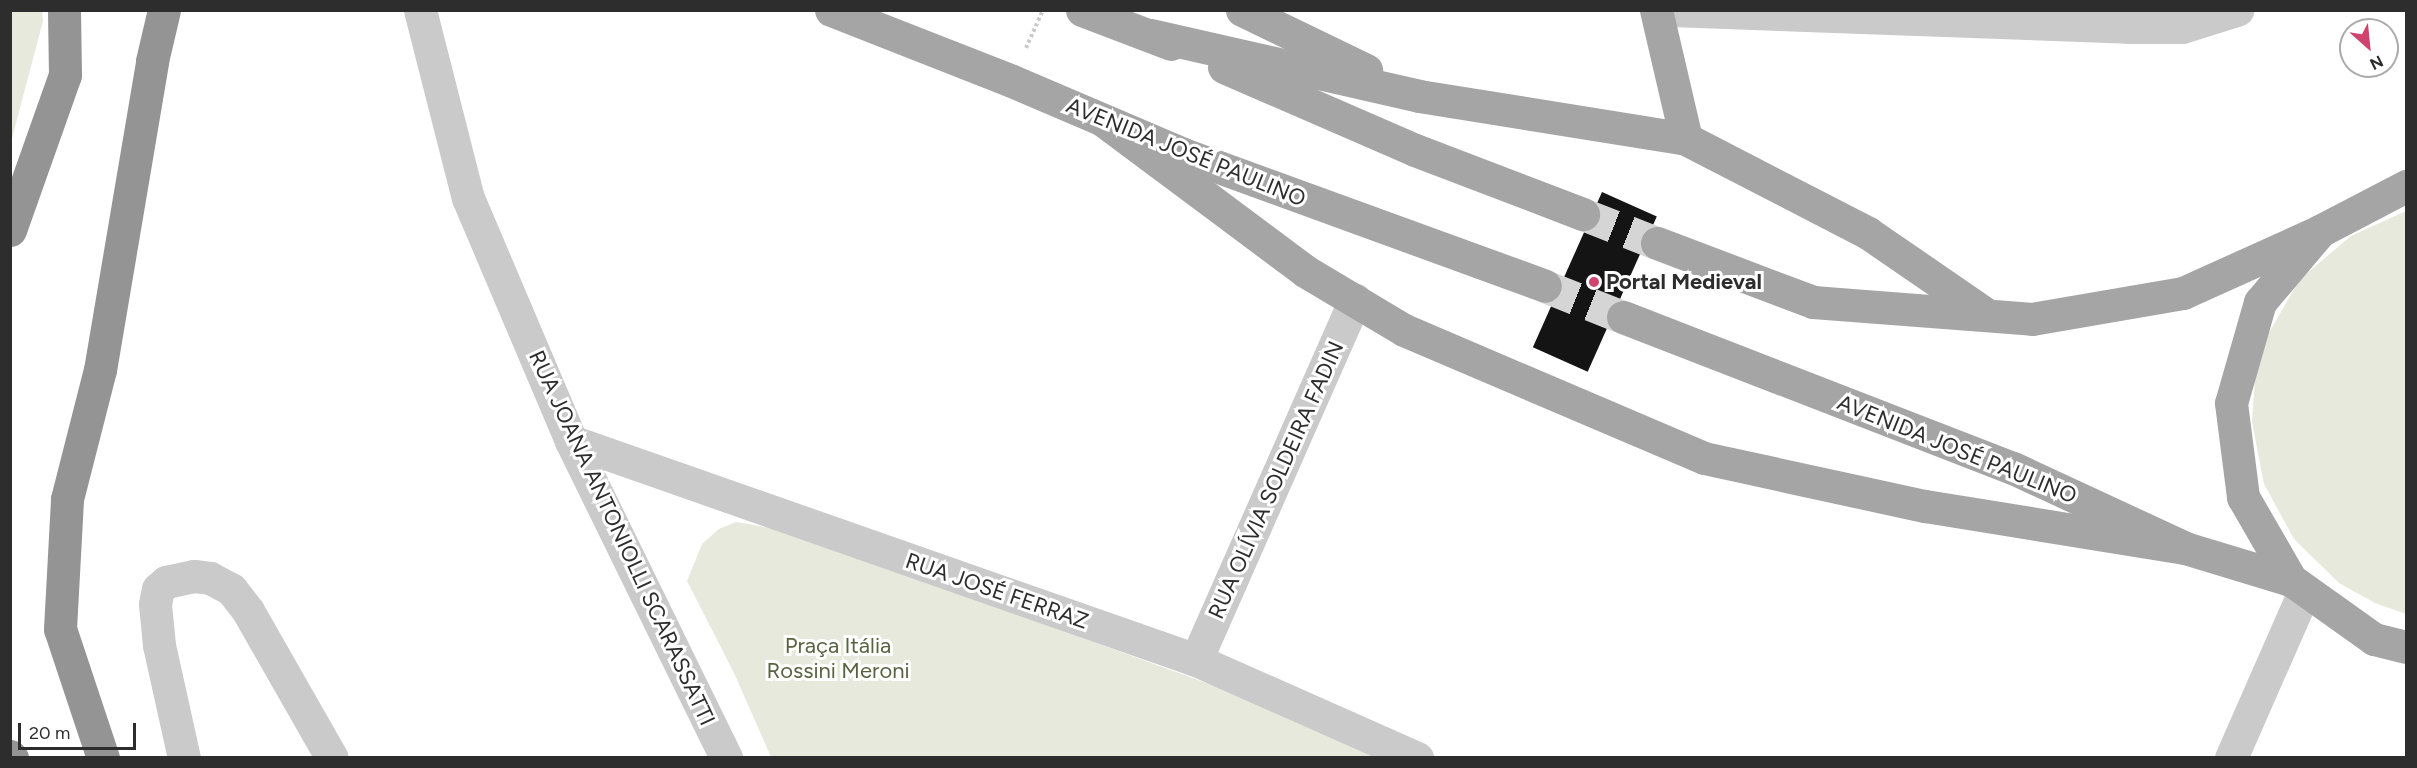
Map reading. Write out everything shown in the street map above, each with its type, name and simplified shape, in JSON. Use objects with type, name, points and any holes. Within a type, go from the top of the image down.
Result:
[{"type":"highway","points":[[10,230],[64,75],[64,10]]},
{"type":"highway","points":[[103,758],[60,629],[67,499],[100,370],[152,61],[164,10]]},
{"type":"main road","name":"AVENIDA JOSÉ PAULINO","points":[[831,10],[1183,154],[1545,286]]},
{"type":"main road","points":[[1082,10],[1151,35],[1415,150],[1583,214]]},
{"type":"main road","points":[[1242,10],[1419,96]]},
{"type":"main road","points":[[1656,10],[1686,139]]},
{"type":"main road","points":[[1151,35],[1419,96],[1686,139],[1868,233],[1986,314]]},
{"type":"main road","points":[[1104,121],[1305,272],[1404,330],[1704,458],[1925,506],[2185,548]]},
{"type":"main road","points":[[1657,243],[1812,302],[2032,319],[2183,292],[2320,231],[2406,186]]},
{"type":"main road","points":[[2320,231],[2255,310],[2231,403],[2243,497],[2298,586],[2374,639],[2406,647]]},
{"type":"main road","name":"AVENIDA JOSÉ PAULINO","points":[[1623,317],[2013,468],[2185,548],[2298,586]]},
{"type":"street","name":"RUA JOANA ANTONIOLLI SCARASSATTI","points":[[420,10],[468,198],[571,441],[726,758]]},
{"type":"street","points":[[1671,10],[2182,27],[2236,10]]},
{"type":"street","name":"RUA OLÍVIA SOLDEIRA FADIN","points":[[1196,660],[1355,300]]},
{"type":"street","name":"RUA JOSÉ FERRAZ","points":[[571,441],[1196,660],[1417,758]]},
{"type":"street","points":[[184,758],[159,645],[155,604],[158,590],[166,582],[194,576],[210,578],[231,589],[248,611],[332,758]]},
{"type":"street","points":[[2231,758],[2298,586]]},
{"type":"green space","points":[[11,10],[42,11],[43,21],[11,142]]},
{"type":"green space","points":[[2406,211],[2406,614],[2375,603],[2339,583],[2294,539],[2264,484],[2252,422],[2255,379],[2267,336],[2300,279],[2351,236]]},
{"type":"green space","name":"Praça Itália Rossini Meroni","points":[[736,522],[771,528],[995,606],[1220,688],[1383,757],[771,757],[734,673],[687,581],[702,544],[719,529]]},
{"type":"building","name":"Portal Medieval","points":[[1602,192],[1657,216],[1588,372],[1533,347]]},
{"type":"tunnel","points":[[1583,214],[1657,243]]},
{"type":"tunnel","points":[[1545,286],[1623,317]]},
{"type":"place","name":"Portal Medieval","points":[[1594,282]]}]
